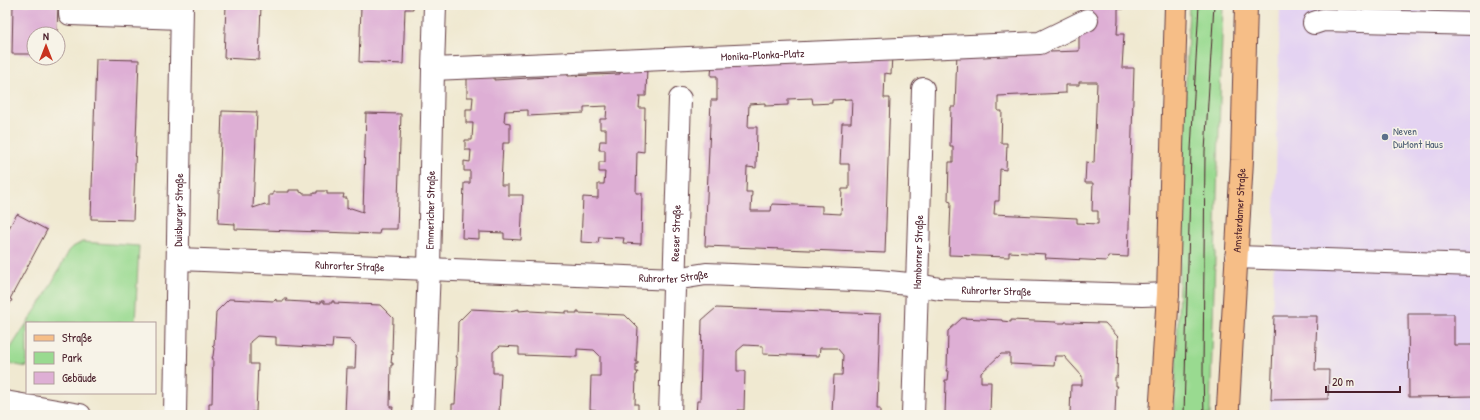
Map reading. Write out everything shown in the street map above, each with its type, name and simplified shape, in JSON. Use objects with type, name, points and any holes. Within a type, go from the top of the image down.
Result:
[{"type":"main road","points":[[1160,415],[1168,294],[1176,5]]},
{"type":"main road","name":"Amsterdamer Straße","points":[[1228,415],[1242,160],[1246,5]]},
{"type":"street","points":[[70,5],[70,14],[181,12]]},
{"type":"street","name":"Emmericher Straße","points":[[424,415],[435,5]]},
{"type":"street","name":"Duisburger Straße","points":[[175,415],[181,12]]},
{"type":"street","name":"Monika-Plonka-Platz","points":[[433,69],[1040,43],[1087,20]]},
{"type":"street","points":[[1314,23],[1323,20],[1475,24]]},
{"type":"street","name":"Hamborner Straße","points":[[913,415],[923,89]]},
{"type":"street","name":"Reeser Straße","points":[[670,415],[680,99]]},
{"type":"street","points":[[1236,257],[1475,266]]},
{"type":"street","name":"Ruhrorter Straße","points":[[178,259],[675,279],[706,274],[879,281],[948,289],[1142,295],[1168,294]]},
{"type":"street","points":[[5,402],[80,415]]},
{"type":"shaded area","name":"Neven DuMont Haus","points":[[1280,5],[1475,5],[1475,415],[1270,415]]},
{"type":"green space","points":[[1189,5],[1223,5],[1210,415],[1173,415],[1177,352]]},
{"type":"green space","points":[[82,242],[139,246],[135,322],[28,322],[43,299],[69,251]]},
{"type":"green space","points":[[26,325],[26,367],[10,362],[7,356],[8,352]]},
{"type":"building","points":[[13,5],[58,5],[57,26],[26,26],[26,54],[12,54]]},
{"type":"building","points":[[226,5],[261,5],[259,60],[224,58]]},
{"type":"building","points":[[358,5],[413,5],[413,9],[405,9],[403,64],[359,62],[361,7],[358,7]]},
{"type":"building","points":[[1080,5],[1125,5],[1124,9],[1118,9],[1117,34],[1124,34],[1122,68],[1134,68],[1128,257],[1108,256],[1107,261],[1045,258],[1046,254],[1009,252],[1009,257],[949,255],[951,202],[948,201],[949,162],[953,162],[953,146],[950,146],[951,107],[955,107],[957,52],[1050,48],[1050,52],[1079,51],[1079,29],[1088,10],[1080,11]],"holes":[[[1079,82],[1097,82],[1094,163],[1086,162],[1085,183],[1093,183],[1092,211],[1098,211],[1098,224],[1077,223],[1077,218],[994,214],[995,201],[999,201],[1000,169],[1006,170],[1007,143],[1001,143],[1002,111],[998,111],[998,96],[1066,93],[1066,85],[1079,85]]]},
{"type":"building","points":[[892,55],[891,74],[885,73],[884,98],[890,98],[885,253],[705,246],[711,100],[717,100],[717,76],[711,76],[712,63]],"holes":[[[812,98],[813,104],[832,103],[832,100],[852,99],[851,123],[842,123],[840,164],[849,164],[849,189],[842,189],[841,214],[822,213],[822,206],[772,204],[771,211],[751,211],[752,192],[746,192],[747,167],[756,168],[757,127],[748,127],[749,104],[765,103],[765,106],[788,105],[788,99]]]},
{"type":"building","points":[[96,59],[139,60],[133,220],[91,219]]},
{"type":"building","points":[[647,66],[646,96],[640,96],[639,108],[645,108],[644,152],[637,151],[636,193],[642,193],[641,244],[623,243],[624,238],[599,237],[598,243],[581,242],[583,197],[598,198],[598,184],[604,184],[605,172],[599,172],[599,162],[605,162],[605,150],[599,150],[600,141],[606,141],[606,129],[600,129],[600,119],[606,119],[607,106],[584,107],[584,113],[528,116],[528,110],[505,111],[504,122],[510,123],[510,143],[503,143],[501,185],[508,185],[508,195],[523,195],[521,240],[504,239],[504,233],[479,232],[479,239],[462,238],[464,183],[470,183],[470,171],[464,171],[464,161],[470,162],[471,150],[465,150],[465,140],[472,140],[473,123],[466,123],[466,109],[472,109],[473,97],[467,97],[467,74],[494,73],[494,80],[547,77],[547,70],[567,69],[568,76],[620,74],[620,67]]},
{"type":"building","points":[[222,111],[257,112],[253,208],[265,204],[266,206],[269,206],[269,195],[273,195],[273,192],[300,190],[303,194],[314,194],[317,193],[317,191],[327,191],[327,194],[344,194],[343,198],[347,198],[347,209],[351,208],[363,212],[366,113],[401,114],[397,229],[380,229],[379,234],[235,229],[235,224],[218,223]]},
{"type":"building","points":[[17,214],[47,230],[10,299],[12,300],[6,310],[5,235]]},
{"type":"building","points":[[229,299],[274,301],[276,299],[276,301],[284,301],[284,299],[287,299],[286,301],[321,303],[321,301],[324,301],[324,303],[332,303],[332,301],[334,301],[334,303],[380,305],[393,318],[393,355],[392,354],[391,363],[393,363],[393,365],[391,365],[390,407],[393,407],[392,415],[350,415],[350,413],[345,413],[347,368],[355,368],[356,346],[350,340],[333,339],[332,348],[276,345],[276,337],[257,336],[250,342],[250,364],[258,364],[256,412],[251,412],[250,415],[209,415],[209,403],[212,403],[212,358],[214,348],[212,346],[214,346],[216,312]]},
{"type":"building","points":[[716,308],[880,314],[877,408],[880,408],[880,415],[838,415],[838,413],[832,413],[834,375],[842,375],[843,355],[837,348],[820,348],[819,356],[763,354],[763,346],[744,345],[737,351],[737,371],[745,371],[744,410],[738,410],[738,415],[696,415],[697,401],[700,401],[702,320]]},
{"type":"building","points":[[471,309],[509,311],[519,309],[519,311],[530,310],[566,313],[566,311],[569,311],[569,313],[577,313],[577,311],[579,311],[579,313],[625,315],[638,328],[636,362],[638,362],[638,364],[636,364],[636,372],[638,372],[636,375],[635,404],[638,404],[638,415],[596,415],[596,410],[590,409],[591,376],[600,376],[600,356],[594,350],[577,349],[577,357],[519,355],[519,347],[500,346],[493,352],[493,373],[501,373],[499,413],[494,413],[494,415],[452,415],[452,404],[455,404],[457,368],[455,368],[457,366],[457,357],[455,357],[457,355],[458,322]]},
{"type":"building","points":[[1408,314],[1454,314],[1454,345],[1475,345],[1475,396],[1409,397]]},
{"type":"building","points":[[1274,316],[1317,316],[1315,370],[1329,370],[1328,399],[1271,400]]},
{"type":"building","points":[[962,318],[1002,320],[1011,322],[1011,320],[1056,323],[1105,323],[1118,337],[1118,377],[1115,377],[1115,386],[1117,386],[1115,415],[1070,415],[1071,385],[1082,385],[1082,376],[1064,356],[1055,356],[1054,366],[1010,364],[1010,354],[1001,354],[981,373],[981,382],[991,382],[990,415],[945,415],[945,380],[948,380],[949,371],[946,371],[948,331]]},
{"type":"tram line","points":[[1184,415],[1191,150],[1199,5]]},
{"type":"tram line","points":[[1204,415],[1205,151],[1214,5]]},
{"type":"place","name":"Neven DuMont Haus","points":[[1385,137]]}]
